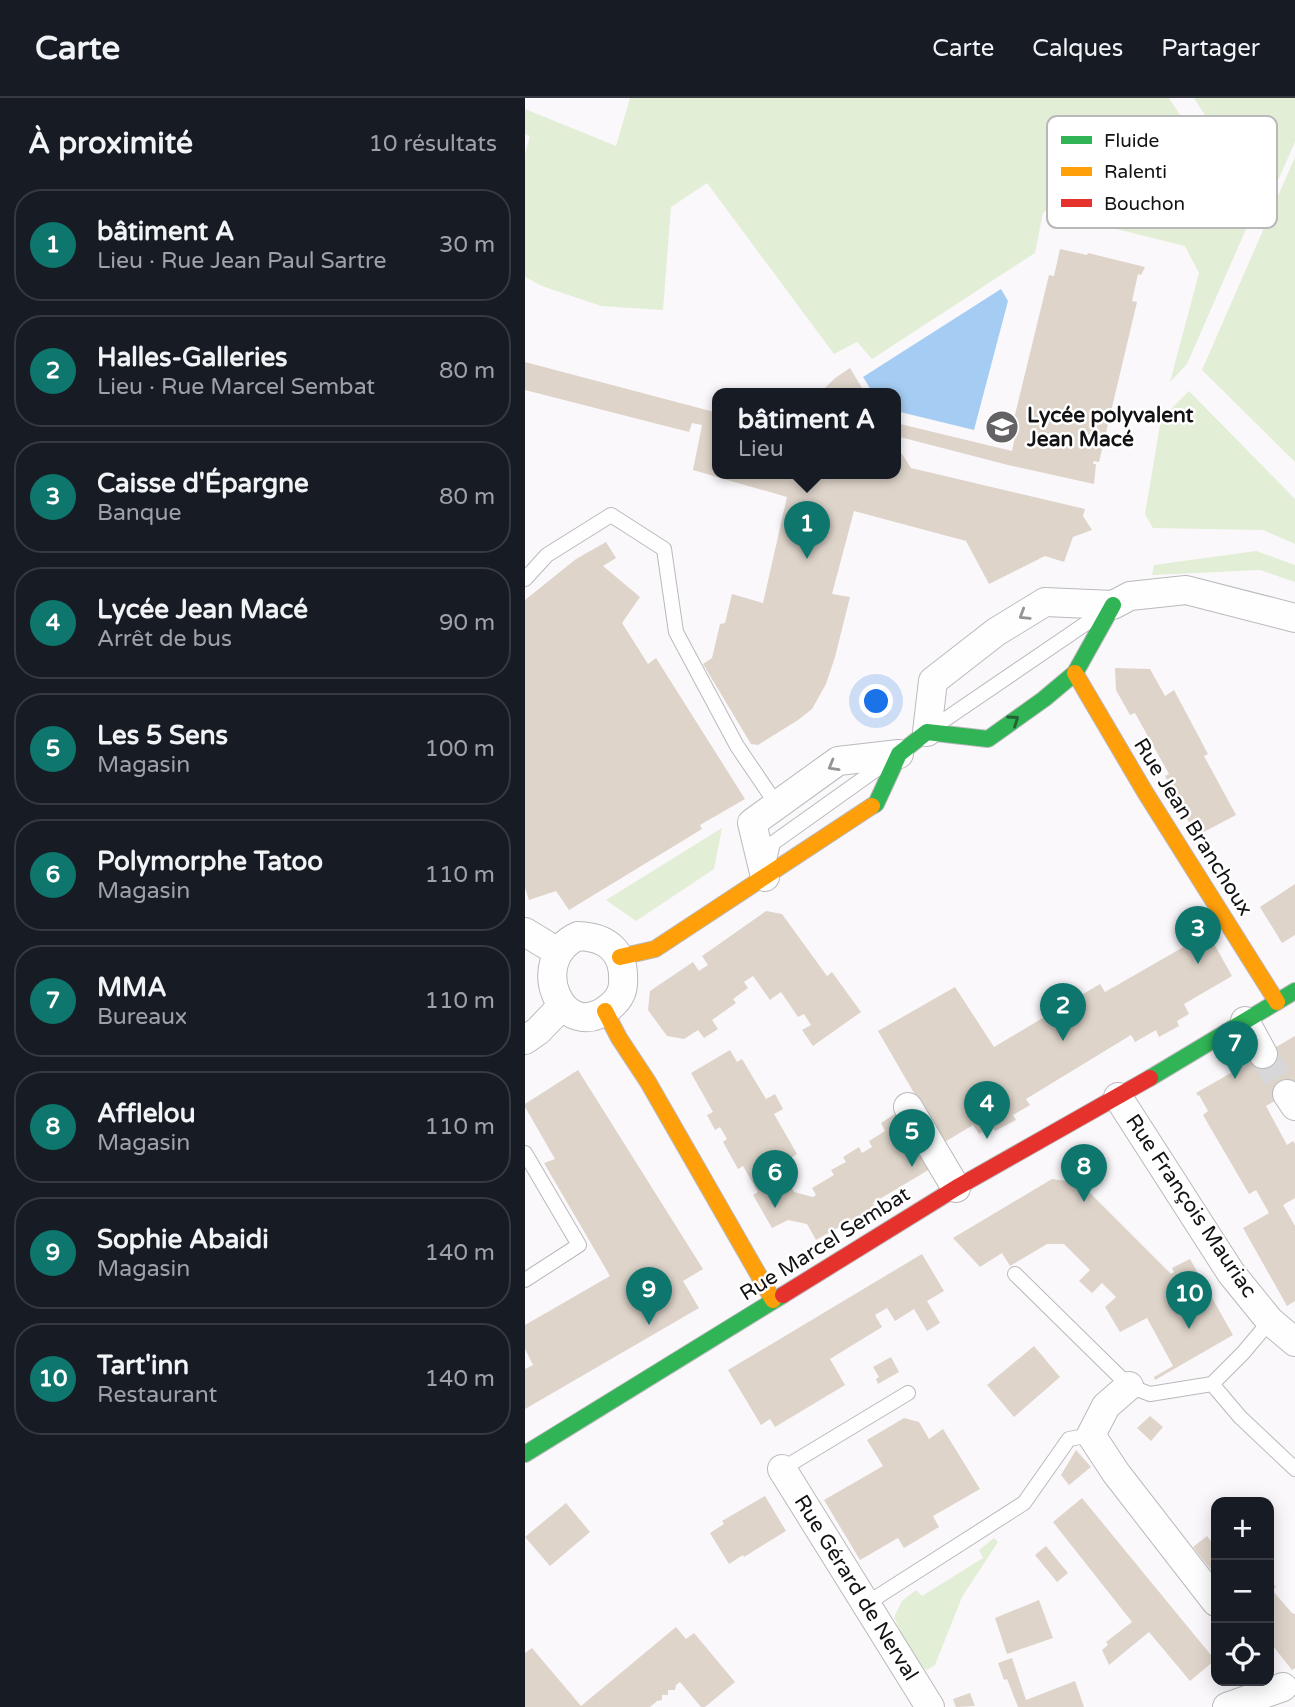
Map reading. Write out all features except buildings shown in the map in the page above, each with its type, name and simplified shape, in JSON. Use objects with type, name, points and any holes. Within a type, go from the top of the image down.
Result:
[{"type":"street","points":[[927,732],[933,681],[996,632],[1045,601],[1113,605],[1130,596],[1187,590],[1295,618]]},
{"type":"street","points":[[620,957],[655,949],[876,804],[899,754],[927,732],[988,739],[1075,673],[1113,605]]},
{"type":"street","name":"Rue Jean Branchoux","points":[[1075,673],[1145,792],[1277,1002]]},
{"type":"street","points":[[765,877],[751,823],[838,761],[899,754]]},
{"type":"street","points":[[525,932],[553,949]]},
{"type":"street","points":[[592,936],[605,942],[620,957],[624,970],[623,989],[616,1002],[605,1011],[585,1018],[571,1016],[551,1002],[545,989],[543,966],[553,949],[564,940],[592,936]]},
{"type":"street","name":"Rue Marcel Sembat","points":[[525,1454],[956,1188],[1118,1097],[1295,992]]},
{"type":"street","points":[[525,1040],[538,1031],[559,1009]]},
{"type":"street","points":[[605,1011],[773,1300]]},
{"type":"street","points":[[1245,1021],[1263,1054]]},
{"type":"street","name":"Rue François Mauriac","points":[[1118,1097],[1231,1273],[1270,1321],[1295,1342]]},
{"type":"street","points":[[908,1107],[956,1188]]},
{"type":"street","points":[[1129,1385],[1106,1406],[1091,1435],[1116,1473],[1211,1596]]},
{"type":"street","name":"Rue Gérard de Nerval","points":[[782,1469],[927,1702]]},
{"type":"street","points":[[1227,1707],[1282,1686]]},
{"type":"lane","points":[[525,579],[547,555],[611,515],[664,549],[676,632],[737,746],[777,805]]},
{"type":"lane","points":[[927,732],[1113,605]]},
{"type":"lane","points":[[765,877],[773,843],[899,754]]},
{"type":"lane","points":[[525,1153],[579,1245],[525,1280]]},
{"type":"lane","points":[[1015,1274],[1129,1385],[1150,1394],[1212,1384],[1270,1321]]},
{"type":"lane","points":[[1212,1384],[1240,1417],[1295,1469]]},
{"type":"lane","points":[[782,1469],[908,1393]]},
{"type":"lane","points":[[866,1604],[1024,1503],[1069,1438],[1091,1435]]},
{"type":"green space","points":[[630,98],[1169,98],[1181,116],[1047,116],[1047,210],[1043,213],[1035,253],[872,359],[857,342],[834,354],[707,183],[671,207],[663,310],[601,306],[542,286],[525,277],[525,154],[530,136],[525,134],[525,109],[616,146]]},
{"type":"green space","points":[[1194,98],[1295,98],[1295,142],[1277,182],[1277,116],[1205,116]]},
{"type":"green space","points":[[1295,157],[1295,462],[1202,370],[1264,228],[1277,228],[1277,198]]},
{"type":"green space","points":[[1112,228],[1246,228],[1187,364],[1170,382],[1199,273],[1185,246]]},
{"type":"green space","points":[[1189,391],[1295,499],[1295,544],[1263,530],[1153,528],[1145,514],[1161,419]]},
{"type":"green space","points":[[1256,551],[1295,565],[1295,582],[1260,570],[1152,575],[1154,565]]},
{"type":"green space","points":[[722,828],[714,869],[636,921],[606,900]]},
{"type":"green space","points":[[994,1538],[998,1542],[962,1597],[935,1665],[927,1670],[912,1654],[894,1617],[902,1601],[916,1590],[922,1596],[983,1558],[979,1550]]},
{"type":"water","points":[[1001,289],[1008,301],[974,430],[901,412],[901,388],[870,388],[863,377]]},
{"type":"tunnel","points":[[1263,1054],[1287,1094]]},
{"type":"traffic: fast","points":[[872,806],[876,804],[899,754],[927,732],[988,739],[1044,699],[1075,673],[1113,605]]},
{"type":"traffic: fast","points":[[1150,1078],[1295,991]]},
{"type":"traffic: fast","points":[[525,1454],[783,1295]]},
{"type":"traffic: slow","points":[[1075,673],[1145,792],[1277,1002]]},
{"type":"traffic: slow","points":[[620,957],[655,949],[872,806]]},
{"type":"traffic: slow","points":[[605,1011],[773,1300]]},
{"type":"traffic: jam","points":[[783,1295],[956,1188],[1150,1078]]},
{"type":"place","name":"Lycée polyvalent Jean Macé","points":[[1002,427]]},
{"type":"place","name":"bâtiment A","points":[[807,559]]},
{"type":"place","name":"Caisse d'Épargne","points":[[1198,964]]},
{"type":"place","name":"Halles-Galleries","points":[[1063,1041]]},
{"type":"place","name":"MMA","points":[[1235,1079]]},
{"type":"place","name":"Lycée Jean Macé","points":[[987,1139]]},
{"type":"place","name":"Les 5 Sens","points":[[912,1167]]},
{"type":"place","name":"Afflelou","points":[[1084,1202]]},
{"type":"place","name":"Polymorphe Tatoo","points":[[775,1208]]},
{"type":"place","name":"Sophie Abaidi","points":[[649,1325]]},
{"type":"place","name":"Tart'inn","points":[[1189,1329]]}]
